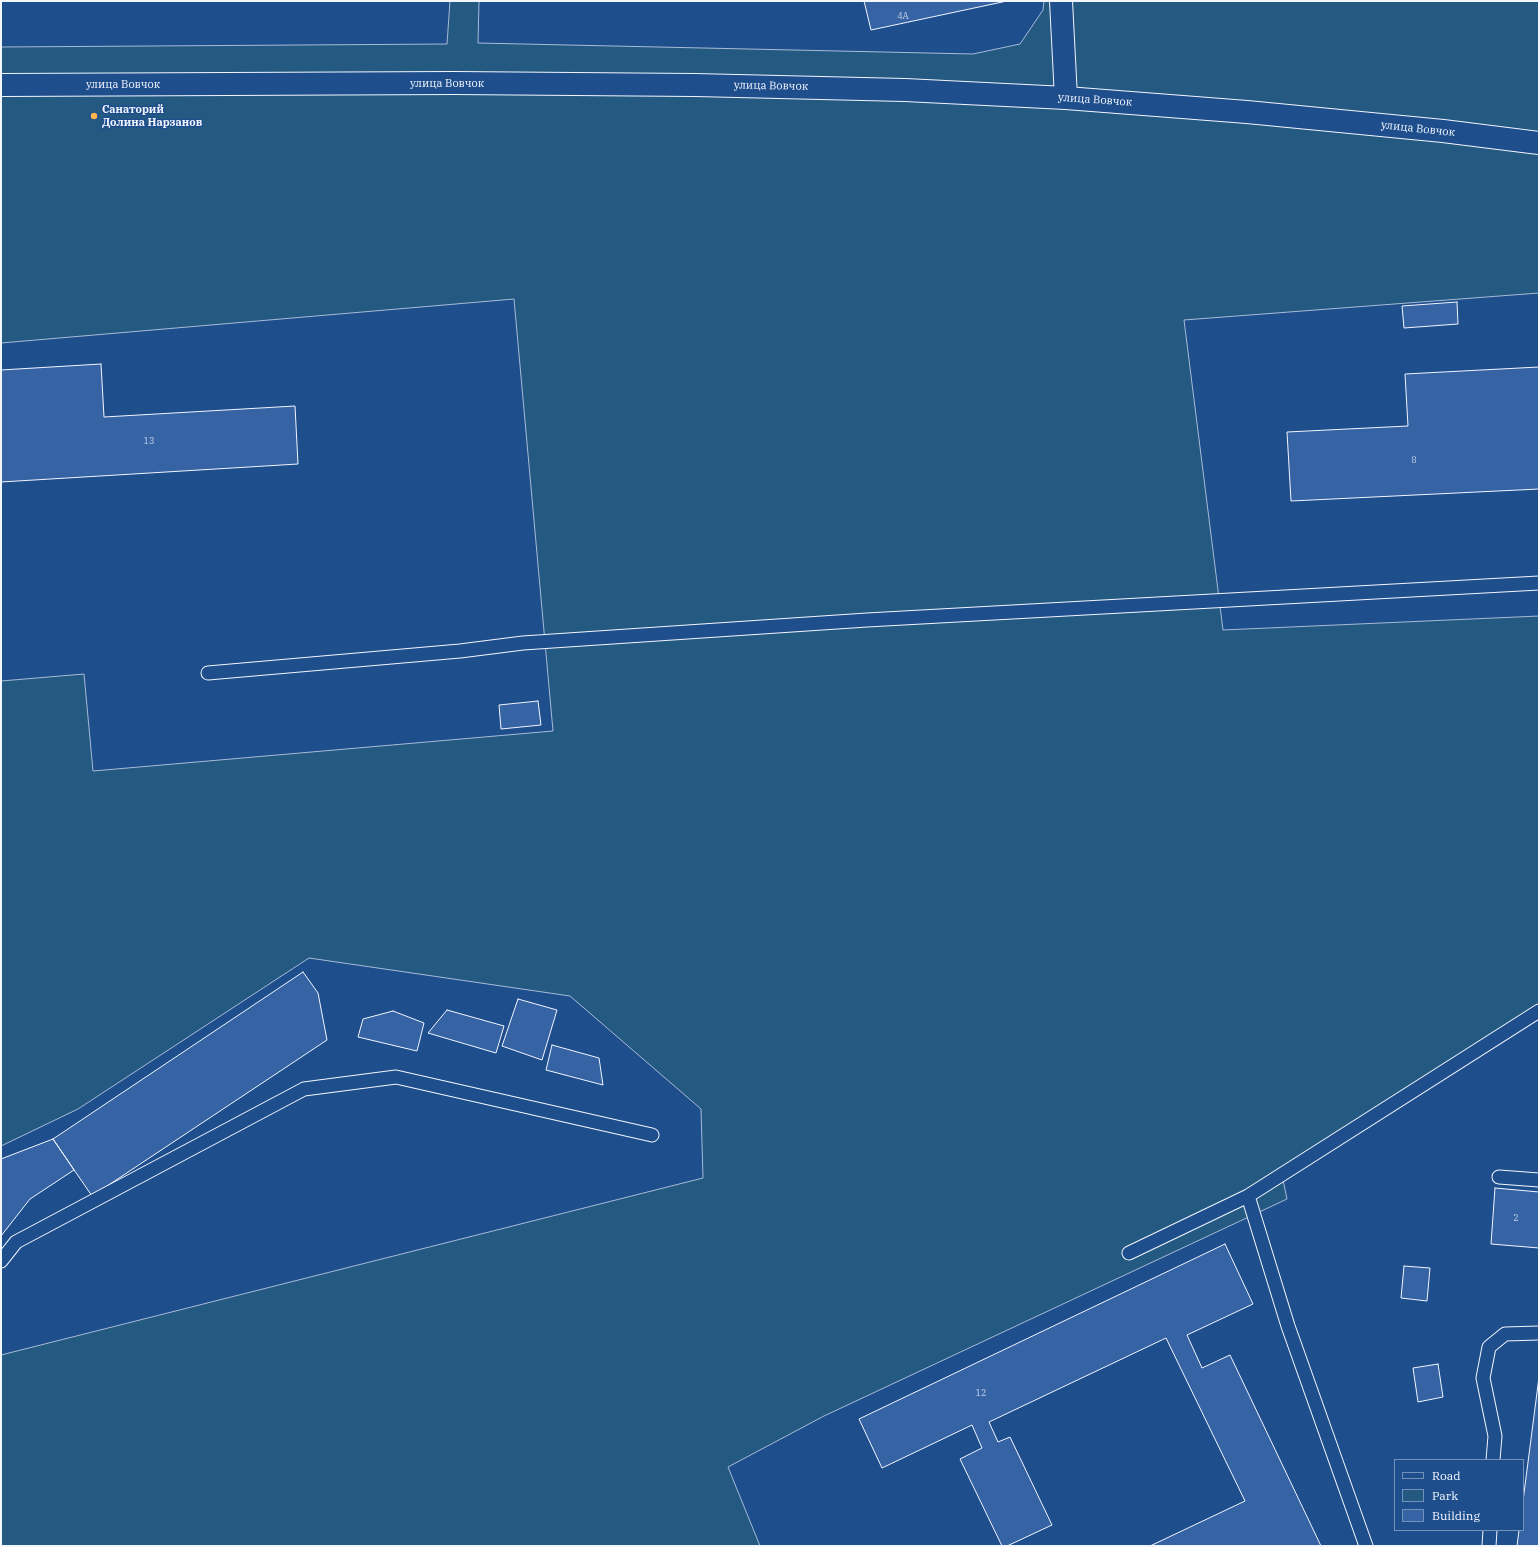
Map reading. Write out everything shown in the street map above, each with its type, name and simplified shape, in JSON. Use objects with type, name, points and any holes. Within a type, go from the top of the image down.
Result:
[{"type":"street","points":[[1061,1],[1066,98]]},
{"type":"street","name":"улица Вовчок","points":[[1,86],[695,84],[905,90],[1066,98],[1255,113],[1443,131],[1539,143]]},
{"type":"lane","points":[[208,673],[460,651],[523,643],[867,620],[1539,583]]},
{"type":"lane","points":[[1129,1253],[1248,1196],[1539,1011]]},
{"type":"lane","points":[[1,1261],[16,1242],[304,1089],[396,1077],[652,1135]]},
{"type":"lane","points":[[1499,1177],[1539,1180]]},
{"type":"lane","points":[[1248,1196],[1288,1326],[1366,1546]]},
{"type":"lane","points":[[1493,1459],[1495,1436],[1483,1378],[1489,1347],[1505,1334],[1539,1333]]},
{"type":"lane","points":[[1489,1546],[1490,1531]]},
{"type":"green space","points":[[450,1],[479,1],[478,43],[973,54],[1020,44],[1043,10],[1044,1],[1539,1],[1539,293],[1184,320],[1223,630],[1539,616],[1539,1011],[1282,1175],[1287,1199],[824,1416],[728,1467],[760,1546],[1,1546],[1,1355],[703,1178],[701,1109],[570,996],[309,958],[78,1109],[1,1146],[1,681],[84,674],[93,771],[553,731],[514,299],[1,343],[1,47],[447,44]]},
{"type":"building","points":[[864,1],[1007,1],[871,30]]},
{"type":"building","points":[[1457,302],[1458,324],[1404,328],[1402,306]]},
{"type":"building","points":[[101,364],[104,417],[295,406],[298,464],[1,482],[1,370]]},
{"type":"building","points":[[1539,367],[1539,489],[1291,501],[1287,432],[1408,426],[1405,374]]},
{"type":"building","points":[[538,701],[541,725],[501,729],[499,705]]},
{"type":"building","points":[[303,972],[318,993],[327,1040],[92,1196],[53,1139]]},
{"type":"building","points":[[518,999],[557,1010],[542,1060],[502,1046]]},
{"type":"building","points":[[447,1010],[504,1026],[496,1053],[428,1033]]},
{"type":"building","points":[[393,1011],[424,1023],[417,1051],[358,1037],[363,1019]]},
{"type":"building","points":[[552,1045],[599,1058],[603,1085],[546,1070]]},
{"type":"building","points":[[53,1139],[74,1170],[30,1199],[1,1236],[1,1159]]},
{"type":"building","points":[[1495,1188],[1539,1192],[1539,1248],[1491,1244]]},
{"type":"building","points":[[1225,1244],[1253,1304],[1187,1335],[1202,1368],[1230,1355],[1321,1546],[1150,1546],[1245,1501],[1166,1338],[989,1422],[998,1442],[1010,1437],[1052,1525],[1007,1546],[1002,1546],[960,1459],[982,1448],[972,1425],[882,1468],[859,1419]]},
{"type":"building","points":[[1404,1266],[1430,1268],[1427,1301],[1401,1298]]},
{"type":"building","points":[[1438,1364],[1443,1397],[1418,1402],[1413,1368]]},
{"type":"building","points":[[1539,1377],[1539,1546],[1517,1546],[1519,1531],[1524,1531],[1524,1493]]},
{"type":"place","name":"Санаторий Долина Нарзанов","points":[[94,116]]}]
